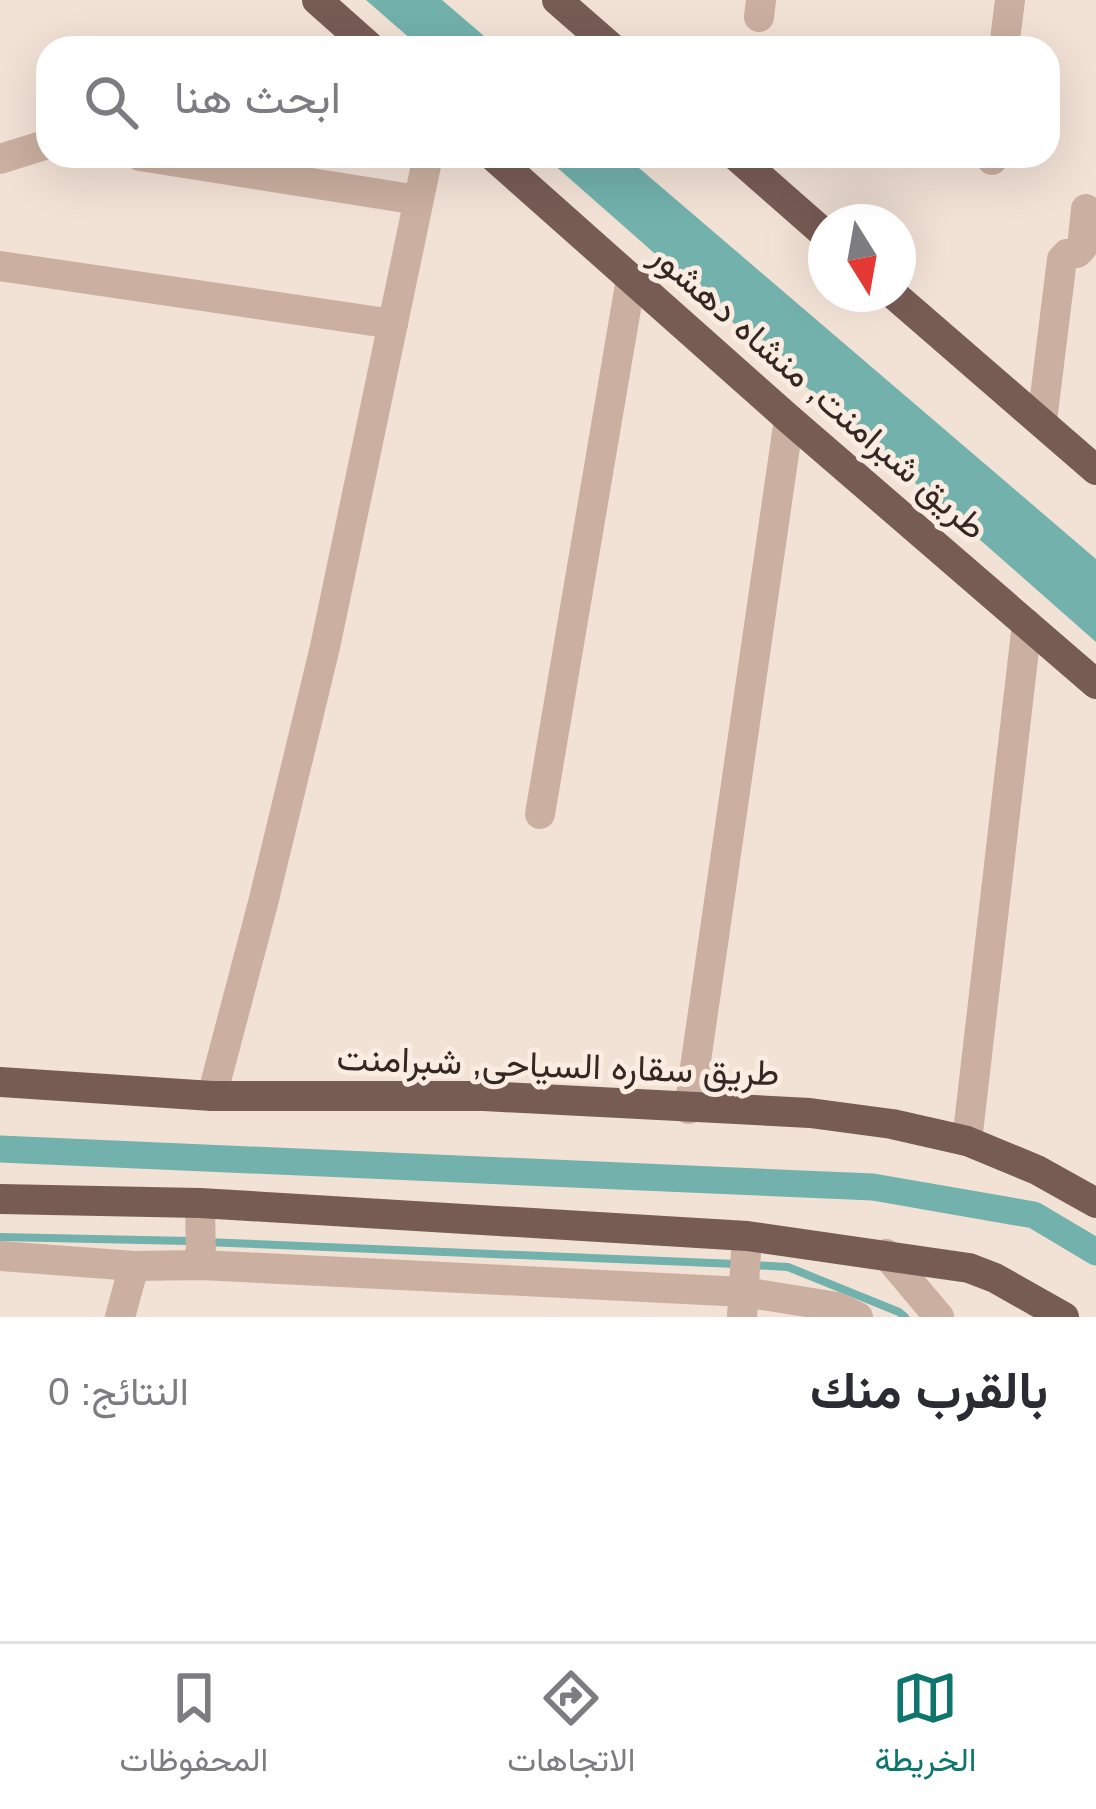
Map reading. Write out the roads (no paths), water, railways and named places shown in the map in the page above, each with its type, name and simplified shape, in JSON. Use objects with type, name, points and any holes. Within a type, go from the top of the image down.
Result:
[{"type":"main road","points":[[317,0],[358,36]]},
{"type":"main road","points":[[557,0],[598,36]]},
{"type":"main road","name":"طريق شبرامنت, منشاه دهشور","points":[[506,168],[1096,684]]},
{"type":"main road","points":[[750,168],[808,220]]},
{"type":"main road","points":[[913,312],[1096,470]]},
{"type":"main road","name":"طريق سقاره السياحى, شبرامنت","points":[[0,1082],[212,1096],[484,1096],[810,1113],[967,1141],[1036,1170],[1096,1203]]},
{"type":"main road","points":[[0,1199],[201,1237],[745,1277],[886,1254],[981,1272],[1064,1317]]},
{"type":"street","points":[[1006,36],[1010,0]]},
{"type":"street","points":[[0,159],[36,147]]},
{"type":"street","points":[[216,168],[418,200]]},
{"type":"street","points":[[212,1096],[325,647],[425,168]]},
{"type":"street","points":[[1042,421],[1062,259],[1082,248],[1086,209]]},
{"type":"street","points":[[0,266],[392,324]]},
{"type":"street","points":[[540,814],[631,279]]},
{"type":"street","points":[[689,1108],[789,419]]},
{"type":"street","points":[[967,1141],[1027,624]]},
{"type":"street","points":[[0,1256],[134,1266],[201,1237],[745,1277],[858,1317]]},
{"type":"street","points":[[886,1254],[940,1317]]},
{"type":"street","points":[[120,1317],[134,1266]]},
{"type":"water","points":[[366,0],[442,0],[484,36],[407,36]]},
{"type":"water","points":[[558,168],[639,168],[1096,559],[1096,642]]},
{"type":"waterway","points":[[0,1149],[873,1187],[1034,1215],[1096,1252]]},
{"type":"waterway","points":[[0,1237],[190,1241]]},
{"type":"waterway","points":[[205,1242],[736,1264]]},
{"type":"waterway","points":[[751,1265],[788,1267],[905,1317]]}]
